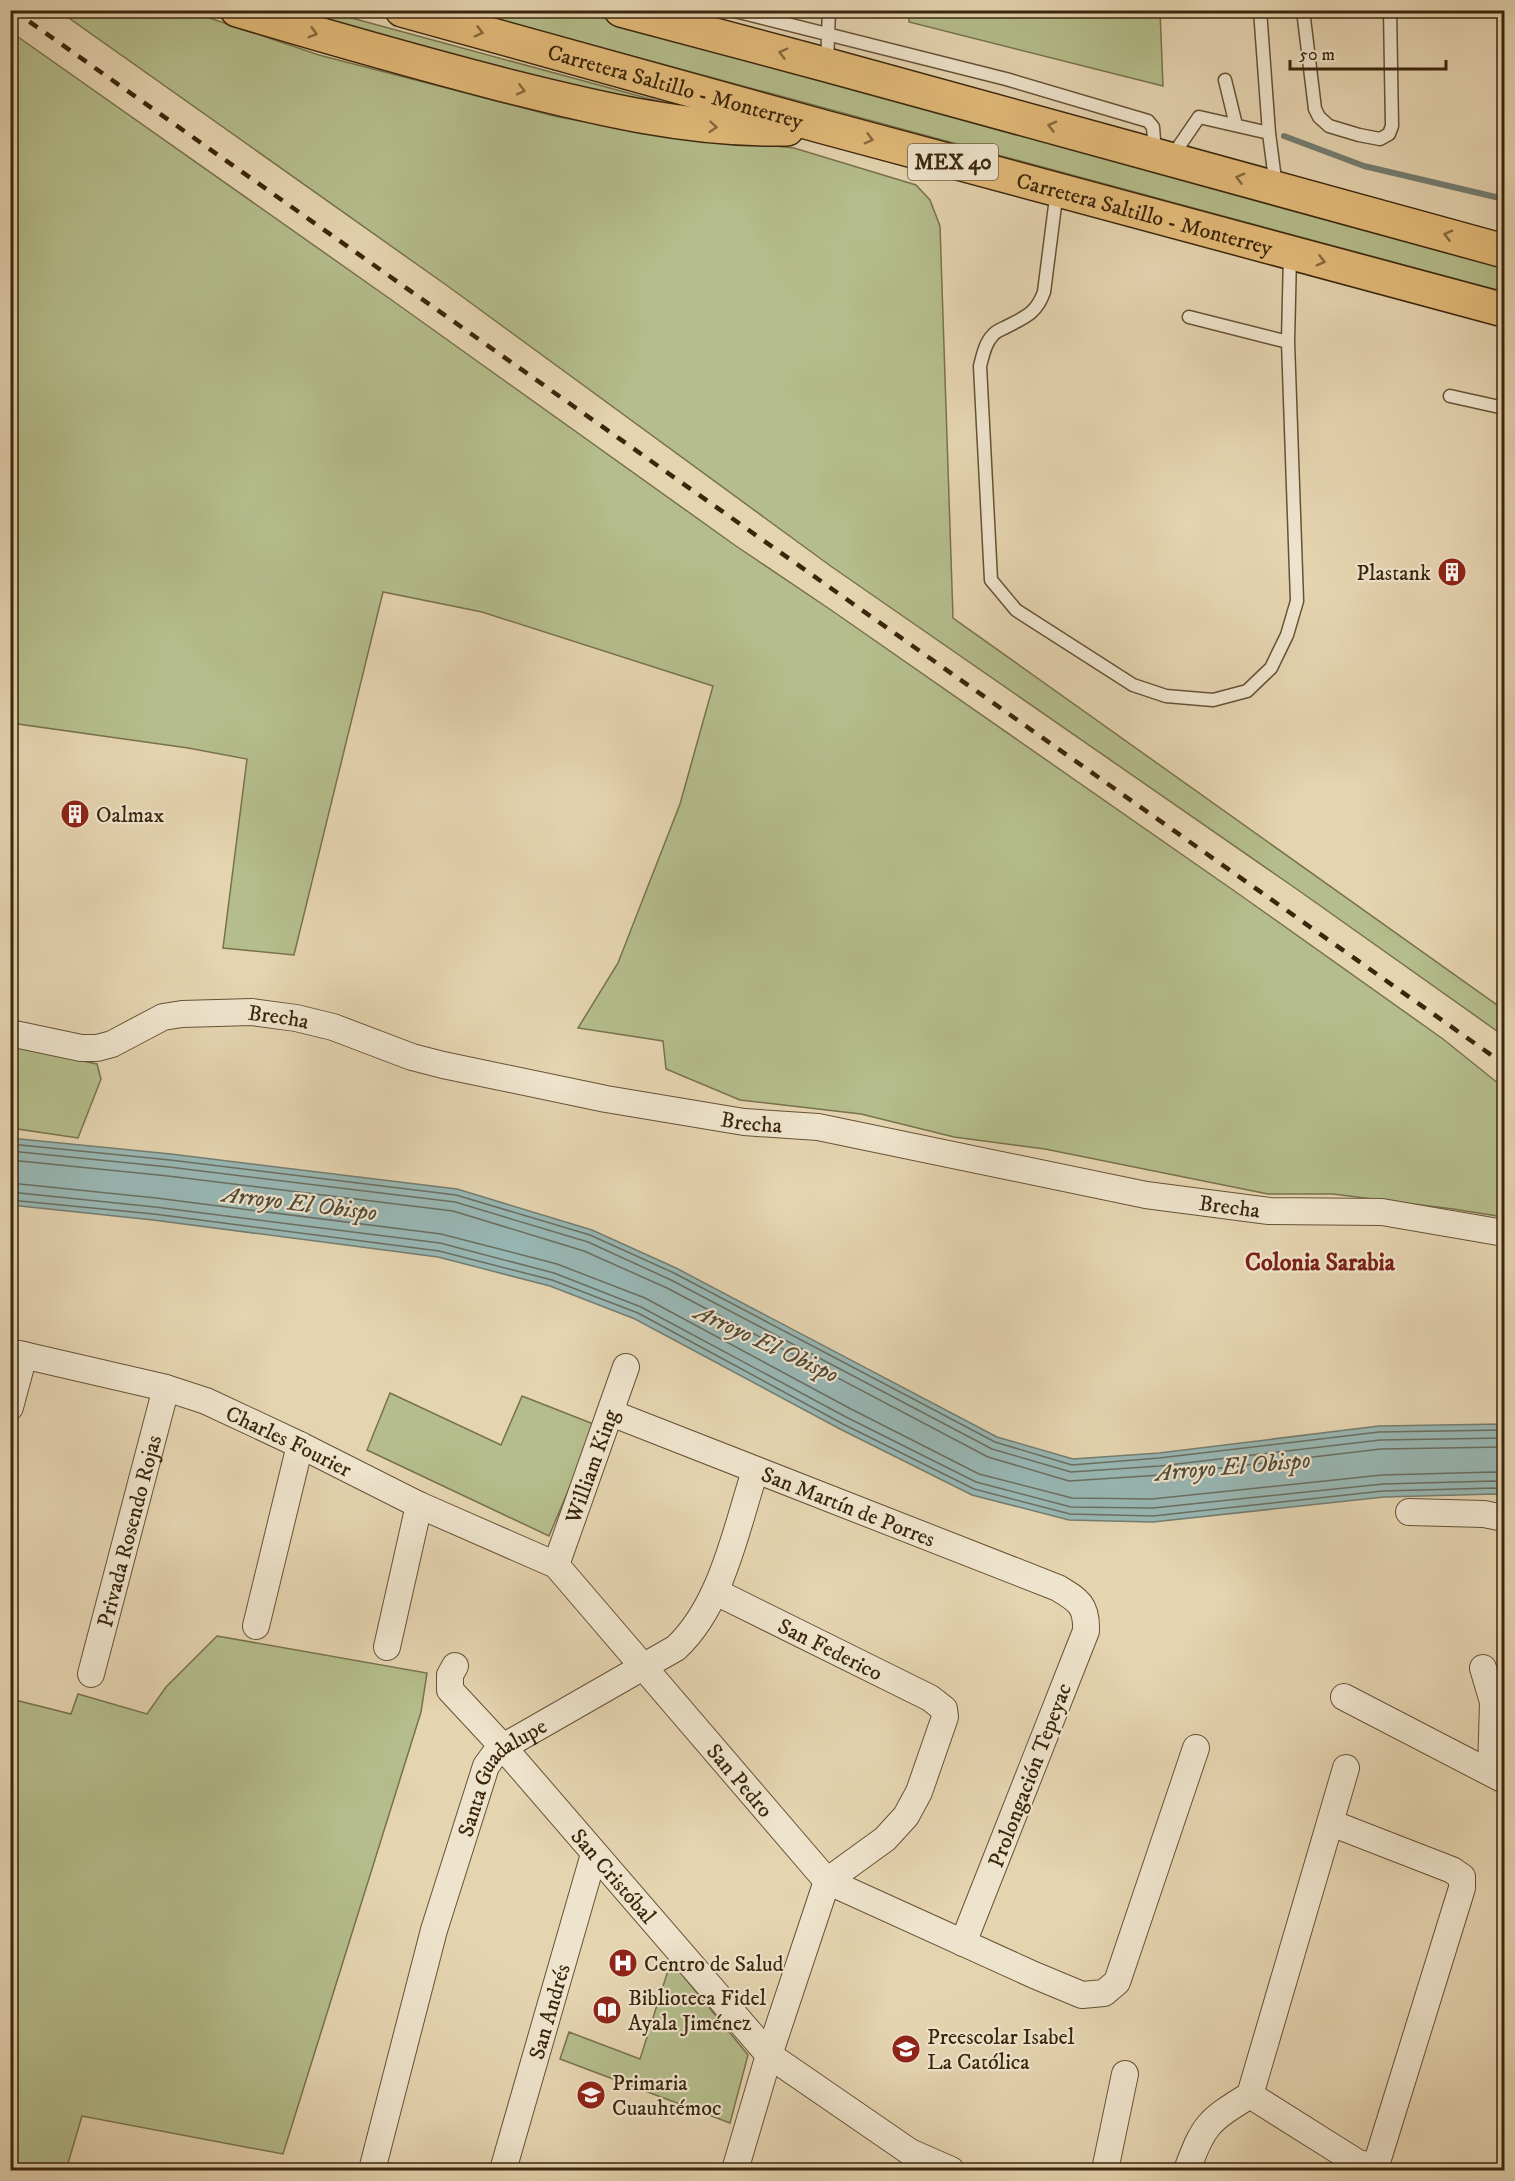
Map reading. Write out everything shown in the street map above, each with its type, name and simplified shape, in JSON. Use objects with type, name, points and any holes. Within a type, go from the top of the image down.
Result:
[{"type":"main road","points":[[237,10],[387,55],[588,107],[710,127],[786,130],[824,127]]},
{"type":"main road","name":"Carretera Saltillo - Monterrey","points":[[402,10],[824,127],[1504,310]]},
{"type":"main road","name":"MEX 40","points":[[621,10],[828,51],[1162,157],[1504,250]]},
{"type":"street","name":"Brecha","points":[[10,1033],[81,1048],[97,1048],[112,1044],[163,1017],[182,1014],[252,1012],[296,1018],[333,1027],[412,1057],[443,1065],[606,1099],[744,1122],[818,1127],[1146,1195],[1269,1211],[1382,1212],[1504,1233]]},
{"type":"street","name":"Charles Fourier","points":[[17,1354],[166,1388],[206,1401],[419,1505],[556,1565]]},
{"type":"street","points":[[10,1407],[17,1354]]},
{"type":"street","name":"William King","points":[[556,1565],[626,1367]]},
{"type":"street","name":"Privada Rosendo Rojas","points":[[91,1674],[166,1388]]},
{"type":"street","name":"San Martín de Porres","points":[[610,1413],[1058,1588],[1082,1606]]},
{"type":"street","points":[[256,1626],[300,1445]]},
{"type":"street","name":"Santa Guadalupe","points":[[372,2170],[434,1930],[486,1766],[503,1747],[676,1648],[689,1636],[716,1592],[755,1471]]},
{"type":"street","points":[[387,1647],[419,1505]]},
{"type":"street","points":[[1409,1512],[1484,1514],[1504,1518]]},
{"type":"street","name":"San Pedro","points":[[556,1565],[827,1881],[1082,1995],[1104,1993],[1117,1982],[1196,1748]]},
{"type":"street","name":"San Federico","points":[[716,1592],[930,1698],[944,1709],[944,1725],[919,1792],[906,1816],[885,1839],[827,1881]]},
{"type":"street","name":"Prolongación Tepeyac","points":[[963,1943],[1086,1631],[1086,1616],[1082,1606]]},
{"type":"street","name":"San Cristóbal","points":[[455,1666],[450,1675],[450,1690],[503,1747],[769,2055],[907,2161],[951,2170]]},
{"type":"street","points":[[1483,1668],[1493,1702],[1498,1776]]},
{"type":"street","points":[[1344,1697],[1498,1776]]},
{"type":"street","points":[[1187,2170],[1199,2138],[1207,2125],[1250,2095],[1346,1768]]},
{"type":"street","points":[[1250,2095],[1358,2163],[1371,2166],[1377,2162],[1459,1899],[1463,1882],[1458,1873],[1330,1822]]},
{"type":"street","name":"San Andrés","points":[[503,2170],[594,1854]]},
{"type":"street","points":[[735,2170],[769,2055],[827,1881]]},
{"type":"street","points":[[1105,2170],[1125,2073]]},
{"type":"lane","points":[[732,10],[828,51],[829,10]]},
{"type":"lane","points":[[1260,10],[1269,133],[1276,188]]},
{"type":"lane","points":[[1303,10],[1315,109],[1319,117],[1329,126],[1380,139],[1389,134],[1392,126],[1390,10]]},
{"type":"lane","points":[[1225,80],[1236,125]]},
{"type":"lane","points":[[1162,157],[1198,117],[1269,133]]},
{"type":"lane","points":[[1057,189],[1044,292],[1040,302],[1027,316],[994,334],[985,347],[980,366],[990,580],[1016,610],[1133,685],[1166,696],[1213,700],[1247,691],[1271,668],[1287,635],[1297,601],[1288,342],[1290,252]]},
{"type":"lane","points":[[1189,318],[1288,342]]},
{"type":"lane","points":[[1450,396],[1504,408]]},
{"type":"green space","points":[[59,11],[189,11],[319,55],[558,117],[658,134],[794,148],[916,185],[930,200],[940,226],[953,618],[1504,1010],[1504,1036],[1298,890],[832,567],[449,287]]},
{"type":"green space","points":[[287,11],[326,11],[702,113],[660,111]]},
{"type":"green space","points":[[466,11],[577,11],[1504,263],[1504,292]]},
{"type":"green space","points":[[909,11],[1160,11],[1163,86],[909,22]]},
{"type":"green space","points":[[11,32],[736,546],[1243,897],[1443,1039],[1504,1088],[1504,1217],[1333,1194],[1268,1194],[1045,1149],[954,1137],[861,1114],[740,1100],[666,1069],[663,1041],[578,1028],[618,963],[680,804],[713,686],[482,612],[383,592],[294,955],[223,948],[247,759],[188,748],[11,723]]},
{"type":"green space","points":[[10,1046],[97,1064],[101,1079],[78,1138],[11,1128]]},
{"type":"green space","points":[[390,1393],[501,1445],[522,1396],[596,1425],[549,1536],[367,1450]]},
{"type":"green space","points":[[217,1636],[427,1673],[421,1712],[283,2154],[82,2116],[66,2170],[11,2170],[11,1699],[71,1714],[78,1694],[147,1714],[166,1687]]},
{"type":"green space","points":[[671,1961],[748,2055],[730,2123],[560,2059],[569,2032],[640,2059]]},
{"type":"water","name":"Arroyo El Obispo","points":[[10,1138],[171,1154],[457,1189],[592,1230],[676,1268],[997,1437],[1073,1459],[1159,1453],[1379,1426],[1502,1424],[1504,1425],[1504,1497],[1495,1494],[1384,1497],[1153,1522],[1069,1520],[972,1495],[840,1429],[635,1319],[550,1286],[438,1257],[153,1220],[11,1205]]},
{"type":"waterway","points":[[1284,136],[1364,166],[1504,199]]},
{"type":"railway","points":[[13,10],[1504,1064]]},
{"type":"place","name":"Plastank","points":[[1452,572]]},
{"type":"place","name":"Oalmax","points":[[75,814]]},
{"type":"place","name":"Centro de Salud","points":[[623,1963]]},
{"type":"place","name":"Biblioteca Fidel Ayala Jiménez","points":[[607,2010]]},
{"type":"place","name":"Preescolar Isabel La Católica","points":[[906,2049]]},
{"type":"place","name":"Primaria Cuauhtémoc","points":[[591,2095]]},
{"type":"district","name":"Colonia Sarabia","points":[[1320,1262]]}]
